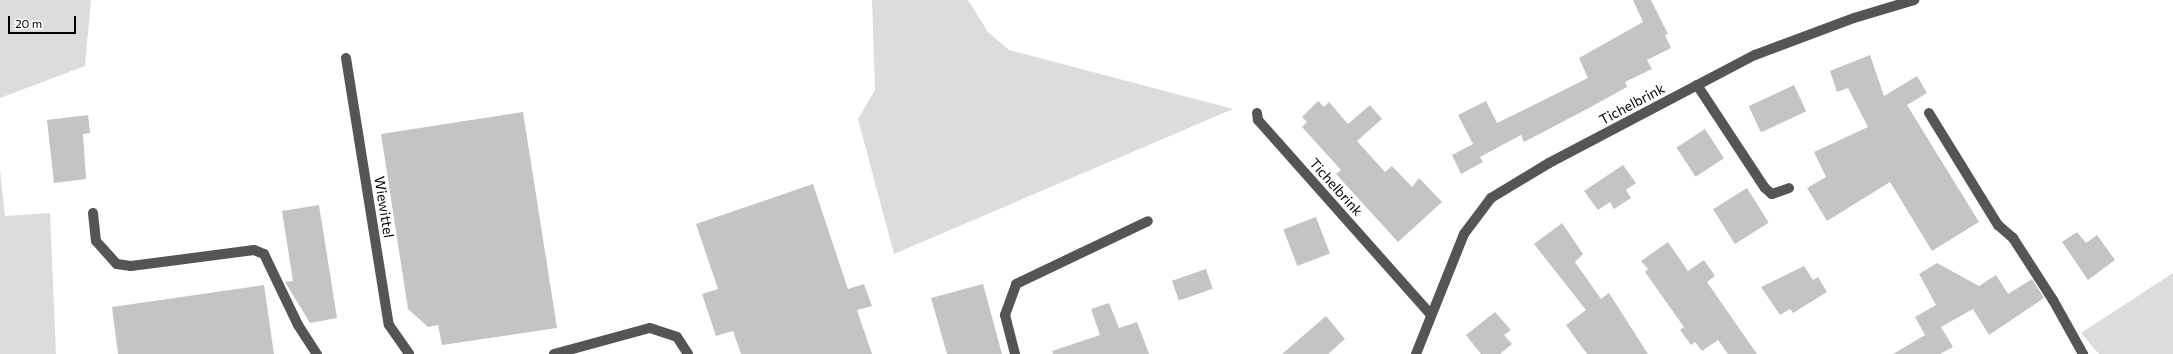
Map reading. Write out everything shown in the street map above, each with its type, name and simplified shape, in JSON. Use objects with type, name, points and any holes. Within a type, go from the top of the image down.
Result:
[{"type":"street","name":"Tichelbrink","points":[[1416,354],[1430,314],[1464,234],[1491,198],[1549,163],[1755,55],[1854,18],[1914,0]]},
{"type":"street","name":"Wiewittel","points":[[346,58],[389,325],[409,354]]},
{"type":"street","points":[[1697,85],[1765,188],[1772,194],[1789,188]]},
{"type":"street","name":"Tichelbrink","points":[[1257,113],[1258,120],[1430,314]]},
{"type":"street","points":[[1929,113],[1998,225],[2013,238],[2053,300],[2083,354]]},
{"type":"street","points":[[93,213],[96,241],[117,264],[131,266],[254,250],[264,254],[298,325],[318,354]]},
{"type":"street","points":[[1015,354],[1005,315],[1016,284],[1148,221]]},
{"type":"street","points":[[554,354],[650,328],[677,337],[688,354]]},
{"type":"shaded area","points":[[0,0],[91,0],[85,66],[0,98]]},
{"type":"shaded area","points":[[872,0],[968,0],[988,32],[1009,50],[1233,109],[894,254],[858,119],[875,90]]},
{"type":"shaded area","points":[[0,170],[5,216],[50,213],[56,354],[0,354]]},
{"type":"shaded area","points":[[2173,273],[2173,354],[2099,354],[2081,333]]},
{"type":"building","points":[[1633,0],[1651,0],[1668,34],[1665,35],[1671,48],[1647,60],[1652,69],[1625,82],[1627,87],[1524,142],[1521,135],[1480,157],[1483,162],[1461,174],[1452,155],[1473,144],[1458,115],[1486,101],[1497,123],[1588,78],[1579,58],[1643,22]]},
{"type":"building","points":[[1870,55],[1884,96],[1917,76],[1927,93],[1907,105],[1979,222],[1932,251],[1890,182],[1827,221],[1807,188],[1826,177],[1814,152],[1868,127],[1848,88],[1837,92],[1830,71]]},
{"type":"building","points":[[1794,85],[1806,111],[1761,132],[1749,106]]},
{"type":"building","points":[[1318,101],[1324,107],[1329,102],[1348,124],[1370,105],[1382,119],[1357,141],[1385,172],[1392,166],[1412,187],[1419,178],[1442,202],[1398,242],[1336,174],[1341,170],[1302,127],[1307,122],[1302,117]]},
{"type":"building","points":[[523,112],[557,328],[442,345],[438,325],[428,327],[408,309],[381,134]]},
{"type":"building","points":[[88,115],[90,133],[83,134],[86,179],[54,183],[47,120]]},
{"type":"building","points":[[1705,129],[1724,158],[1696,177],[1676,148]]},
{"type":"building","points":[[1623,165],[1636,183],[1626,190],[1631,198],[1614,209],[1610,202],[1598,210],[1584,191]]},
{"type":"building","points":[[813,184],[848,289],[864,284],[872,306],[857,310],[872,354],[741,354],[733,331],[716,336],[702,294],[718,289],[696,224]]},
{"type":"building","points":[[1747,188],[1769,223],[1735,244],[1713,209]]},
{"type":"building","points":[[319,205],[337,318],[310,323],[285,282],[293,281],[282,211]]},
{"type":"building","points":[[1316,217],[1330,253],[1297,266],[1283,230]]},
{"type":"building","points":[[1562,223],[1583,254],[1575,262],[1601,299],[1609,293],[1648,354],[1587,354],[1566,325],[1586,310],[1534,244]]},
{"type":"building","points":[[2077,232],[2086,243],[2097,235],[2115,260],[2088,280],[2062,242]]},
{"type":"building","points":[[1668,242],[1688,271],[1704,260],[1715,276],[1707,282],[1757,354],[1728,354],[1718,340],[1702,351],[1695,342],[1691,345],[1680,330],[1684,327],[1645,272],[1648,269],[1641,261]]},
{"type":"building","points":[[1937,263],[1979,286],[1996,275],[2008,294],[2032,279],[2044,298],[1989,335],[1973,309],[1941,327],[1953,347],[1940,354],[1893,354],[1925,335],[1915,317],[1936,305],[1919,274]]},
{"type":"building","points":[[1804,266],[1813,280],[1818,277],[1827,292],[1793,313],[1790,309],[1780,315],[1761,287]]},
{"type":"building","points":[[1206,269],[1213,289],[1179,301],[1172,281]]},
{"type":"building","points":[[983,284],[1002,354],[947,354],[931,298]]},
{"type":"building","points":[[264,285],[274,354],[118,354],[112,307]]},
{"type":"building","points":[[1109,303],[1119,328],[1137,322],[1149,354],[1053,354],[1052,351],[1100,335],[1091,309]]},
{"type":"building","points":[[1495,312],[1511,330],[1504,335],[1512,344],[1500,354],[1481,354],[1466,335]]},
{"type":"building","points":[[1326,316],[1345,339],[1328,354],[1282,354]]}]
